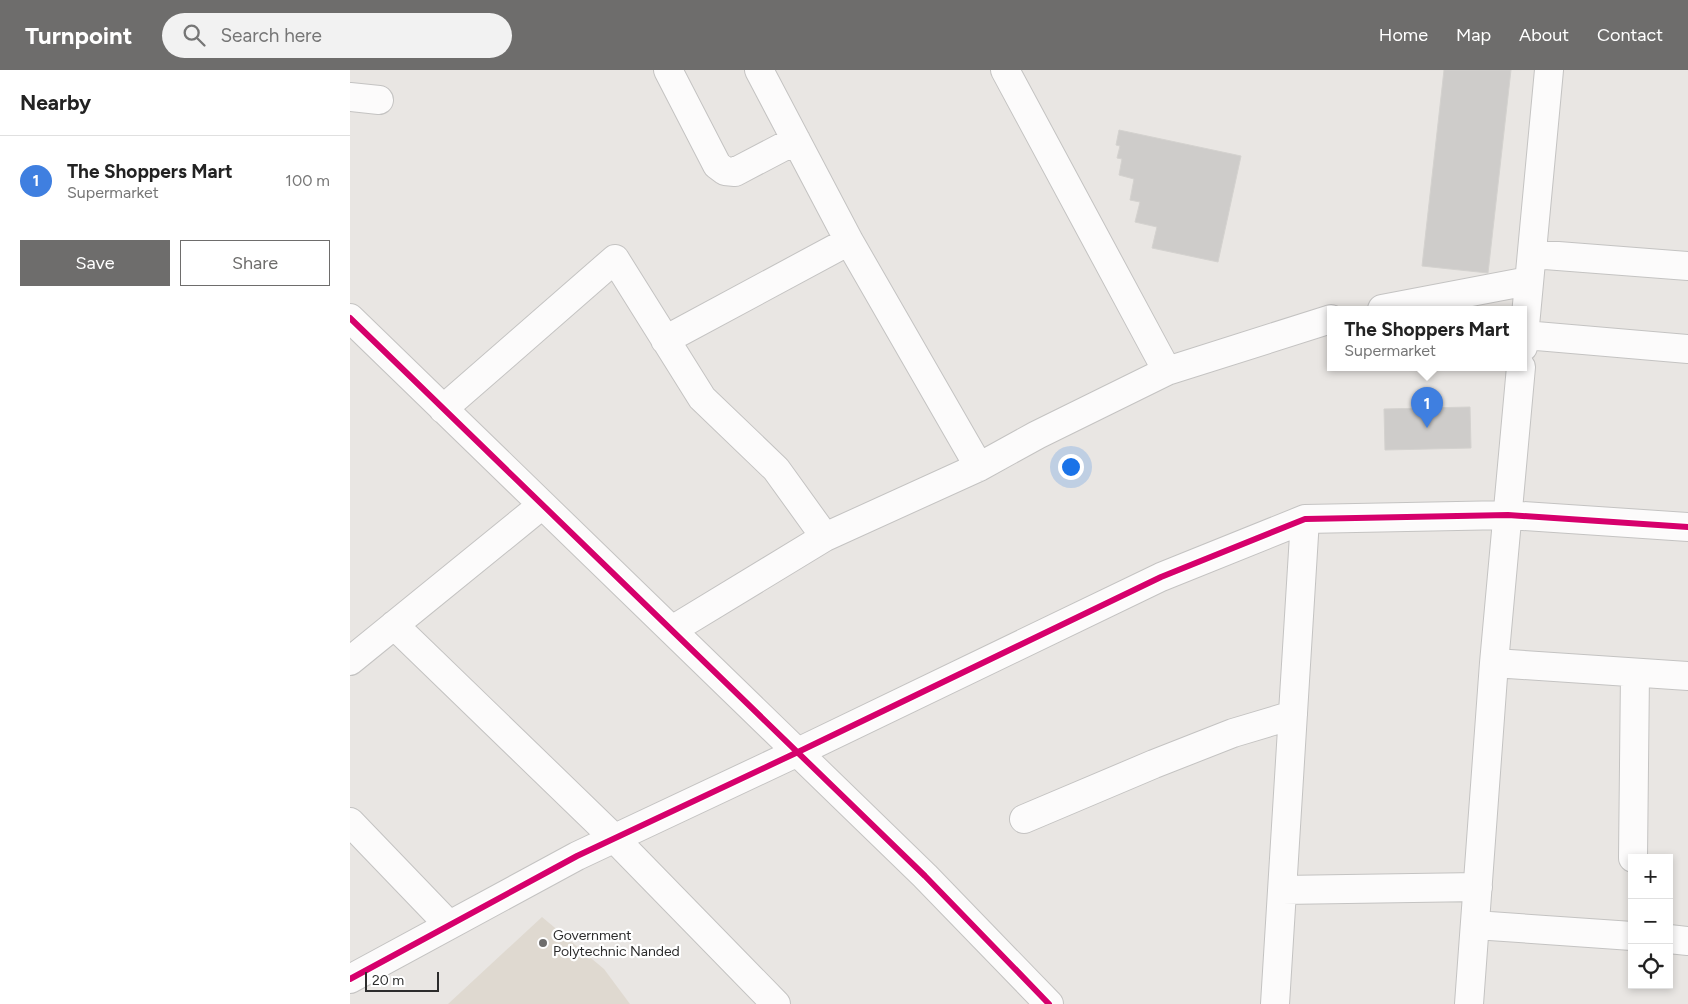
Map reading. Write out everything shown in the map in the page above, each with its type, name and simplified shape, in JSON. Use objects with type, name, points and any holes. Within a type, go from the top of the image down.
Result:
[{"type":"street","points":[[668,70],[717,165],[725,171],[735,172],[796,140]]},
{"type":"street","points":[[759,70],[849,241],[979,467]]},
{"type":"street","points":[[1005,70],[1167,371]]},
{"type":"street","points":[[1527,306],[1549,70]]},
{"type":"street","points":[[350,97],[378,100]]},
{"type":"street","points":[[664,340],[849,241]]},
{"type":"street","points":[[1532,254],[1688,266]]},
{"type":"street","points":[[443,409],[615,259],[702,398],[776,469],[825,537]]},
{"type":"street","points":[[1398,306],[1529,281]]},
{"type":"street","points":[[350,318],[360,344],[443,409],[925,876],[1048,1004]]},
{"type":"street","points":[[672,630],[825,537],[979,467],[1037,435],[1167,371],[1327,320]]},
{"type":"street","points":[[1527,341],[1688,349]]},
{"type":"street","points":[[1469,1004],[1494,663],[1522,371]]},
{"type":"street","points":[[350,661],[542,505]]},
{"type":"street","points":[[350,979],[577,856],[614,838],[798,752],[1161,576],[1305,519],[1508,515],[1688,527]]},
{"type":"street","points":[[1275,1004],[1305,519]]},
{"type":"street","points":[[394,625],[614,838],[776,1004]]},
{"type":"street","points":[[1494,663],[1688,676]]},
{"type":"street","points":[[1633,854],[1635,672]]},
{"type":"street","points":[[1024,819],[1154,764],[1233,734],[1293,715]]},
{"type":"street","points":[[350,822],[449,925]]},
{"type":"street","points":[[1282,890],[1478,887]]},
{"type":"street","points":[[1475,925],[1628,936]]},
{"type":"street","points":[[1673,939],[1688,940]]},
{"type":"shaded area","name":"Government Polytechnic Nanded","points":[[542,917],[604,969],[630,1004],[448,1004]]},
{"type":"building","points":[[1444,70],[1511,70],[1488,273],[1422,266]]},
{"type":"building","points":[[1119,130],[1241,156],[1218,262],[1152,248],[1157,227],[1135,222],[1140,202],[1130,200],[1134,179],[1119,175],[1122,159],[1117,158],[1120,146],[1116,145]]},
{"type":"building","points":[[1470,407],[1471,448],[1385,450],[1384,409]]},
{"type":"cycle path","points":[[350,318],[925,876],[1049,1004]]},
{"type":"cycle path","points":[[350,979],[577,856],[1161,577],[1305,519],[1508,515],[1688,527]]},
{"type":"place","name":"The Shoppers Mart","points":[[1427,428]]},
{"type":"place","name":"Government Polytechnic Nanded","points":[[543,943]]}]
